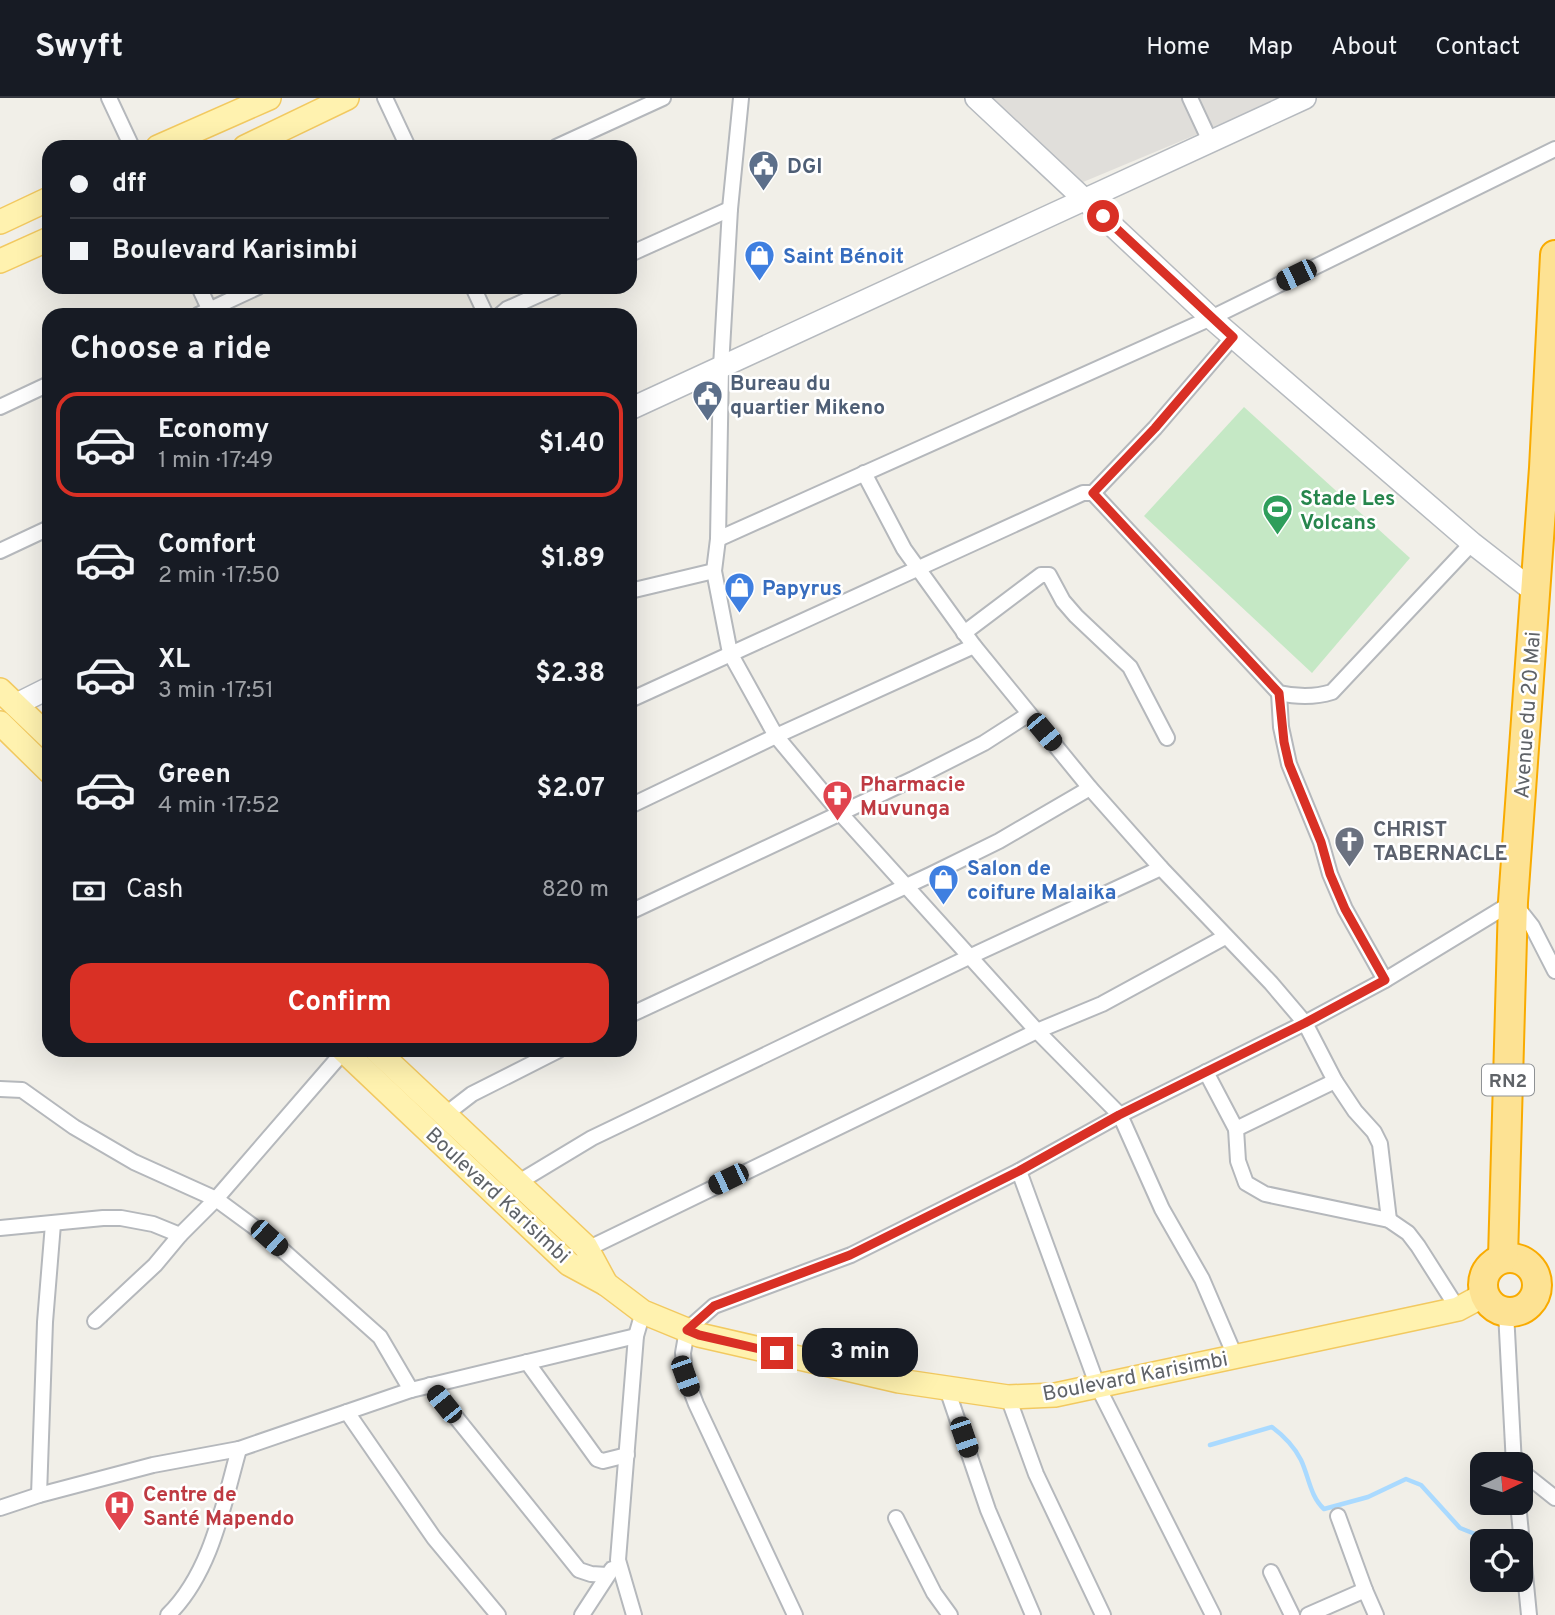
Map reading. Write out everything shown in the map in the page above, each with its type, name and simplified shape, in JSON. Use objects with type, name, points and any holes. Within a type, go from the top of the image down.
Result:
[{"type":"highway","name":"Avenue du 20 Mai","points":[[1503,1258],[1513,902],[1536,593],[1549,469],[1555,255]]},
{"type":"highway","points":[[1503,1258],[1517,1258],[1530,1266],[1546,1288],[1524,1309],[1495,1304],[1483,1286],[1488,1269],[1503,1258]]},
{"type":"main road","points":[[174,140],[269,98]]},
{"type":"main road","points":[[260,140],[348,98]]},
{"type":"main road","points":[[0,222],[42,202]]},
{"type":"main road","points":[[0,261],[42,242]]},
{"type":"main road","points":[[7,698],[42,730]]},
{"type":"main road","points":[[0,723],[42,764]]},
{"type":"main road","name":"Boulevard Karisimbi","points":[[349,1057],[569,1264],[606,1284],[643,1312],[699,1335],[855,1372],[1008,1397],[1055,1395],[1458,1309],[1495,1304]]},
{"type":"main road","points":[[384,1057],[586,1247],[606,1284]]},
{"type":"street","points":[[109,98],[129,140]]},
{"type":"street","points":[[385,98],[405,140]]},
{"type":"street","points":[[571,140],[663,98]]},
{"type":"street","points":[[741,98],[730,209],[721,367],[718,539],[714,572],[730,653],[776,736],[841,814],[1037,1031],[1119,1115],[1162,1209],[1202,1279],[1235,1356]]},
{"type":"street","points":[[976,98],[1211,318],[1472,542],[1536,593]]},
{"type":"street","points":[[1190,98],[1210,141]]},
{"type":"street","points":[[637,406],[1305,98]]},
{"type":"street","points":[[718,539],[1211,318],[1555,149]]},
{"type":"street","points":[[637,251],[730,209]]},
{"type":"street","points":[[217,308],[244,294]]},
{"type":"street","points":[[509,308],[540,294]]},
{"type":"street","points":[[637,697],[1083,493],[1093,493],[1155,428],[1233,337]]},
{"type":"street","points":[[0,407],[42,387]]},
{"type":"street","points":[[864,473],[918,569],[974,646],[1090,788],[1305,1023],[1335,1081],[1380,1144],[1389,1220]]},
{"type":"street","points":[[1093,493],[1279,693],[1289,764],[1345,909],[1385,980]]},
{"type":"street","points":[[0,551],[42,531]]},
{"type":"street","points":[[1279,693],[1307,697],[1332,692],[1472,542]]},
{"type":"street","points":[[637,589],[714,572]]},
{"type":"street","points":[[964,633],[1041,575],[1049,575],[1063,601],[1076,616],[1130,667],[1167,738]]},
{"type":"street","points":[[637,803],[974,646]]},
{"type":"street","points":[[7,698],[42,690]]},
{"type":"street","points":[[637,909],[841,814],[984,743],[1029,714]]},
{"type":"street","points":[[637,1012],[999,841],[1090,788]]},
{"type":"street","points":[[519,1182],[592,1138],[1161,868]]},
{"type":"street","points":[[795,1615],[685,1376],[683,1353],[687,1330],[714,1306],[850,1255],[1019,1171],[1119,1115],[1305,1023],[1385,980],[1513,902],[1532,926],[1555,971]]},
{"type":"street","points":[[569,1264],[586,1247],[1037,1031],[1102,1004],[1226,937]]},
{"type":"street","points":[[95,1321],[155,1265],[216,1199],[338,1057]]},
{"type":"street","points":[[446,1114],[472,1094],[545,1057]]},
{"type":"street","points":[[1206,1072],[1236,1129],[1241,1174],[1253,1189],[1265,1194],[1389,1220],[1413,1240],[1458,1309]]},
{"type":"street","points":[[1236,1129],[1335,1081]]},
{"type":"street","points":[[0,1089],[22,1090],[74,1127],[122,1155],[185,1187],[216,1199],[269,1238],[380,1337],[411,1390]]},
{"type":"street","points":[[1019,1171],[1098,1387],[1213,1615]]},
{"type":"street","points":[[0,1228],[121,1218],[153,1224],[180,1235]]},
{"type":"street","points":[[39,1495],[45,1322],[53,1224]]},
{"type":"street","points":[[1495,1304],[1512,1452]]},
{"type":"street","points":[[634,1615],[618,1560],[636,1336],[643,1312]]},
{"type":"street","points":[[0,1508],[153,1465],[239,1449],[411,1390],[636,1336]]},
{"type":"street","points":[[527,1362],[597,1459],[603,1461],[627,1455]]},
{"type":"street","points":[[430,1385],[579,1570],[607,1576]]},
{"type":"street","points":[[947,1389],[988,1510],[1033,1615]]},
{"type":"street","points":[[1008,1397],[1036,1474],[1103,1615]]},
{"type":"street","points":[[347,1412],[434,1538],[498,1615]]},
{"type":"street","points":[[168,1615],[187,1592],[199,1571],[219,1519],[239,1449]]},
{"type":"street","points":[[1533,1481],[1555,1498]]},
{"type":"street","points":[[1338,1516],[1376,1615]]},
{"type":"street","points":[[1519,1516],[1529,1615]]},
{"type":"street","points":[[897,1518],[934,1593],[950,1615]]},
{"type":"street","points":[[582,1615],[618,1560]]},
{"type":"street","points":[[1270,1572],[1292,1615]]},
{"type":"street","points":[[1314,1614],[1365,1590]]},
{"type":"shaded area","points":[[991,98],[1284,98],[1076,185]]},
{"type":"green space","name":"Stade Les Volcans","points":[[1244,407],[1410,558],[1312,673],[1144,516]]},
{"type":"waterway","points":[[1210,1445],[1272,1427],[1298,1455],[1313,1492],[1324,1509],[1368,1497],[1406,1479],[1421,1485],[1460,1528],[1470,1532]]},
{"type":"place","name":"DGI","points":[[764,193]]},
{"type":"place","name":"Saint Bénoit","points":[[760,283]]},
{"type":"place","name":"Bureau du quartier Mikeno","points":[[707,422]]},
{"type":"place","name":"Stade Les Volcans","points":[[1277,537]]},
{"type":"place","name":"Papyrus","points":[[739,615]]},
{"type":"place","name":"Pharmacie Muvunga","points":[[837,823]]},
{"type":"place","name":"CHRIST TABERNACLE","points":[[1350,868]]},
{"type":"place","name":"Salon de coifure Malaika","points":[[944,907]]},
{"type":"place","name":"Centre de Santé Mapendo","points":[[120,1533]]},
{"type":"route","points":[[777,1353],[687,1330],[714,1306],[850,1255],[1019,1171],[1119,1115],[1305,1023],[1385,980],[1345,909],[1289,764],[1279,693],[1093,493],[1155,428],[1233,337],[1103,216]]}]
